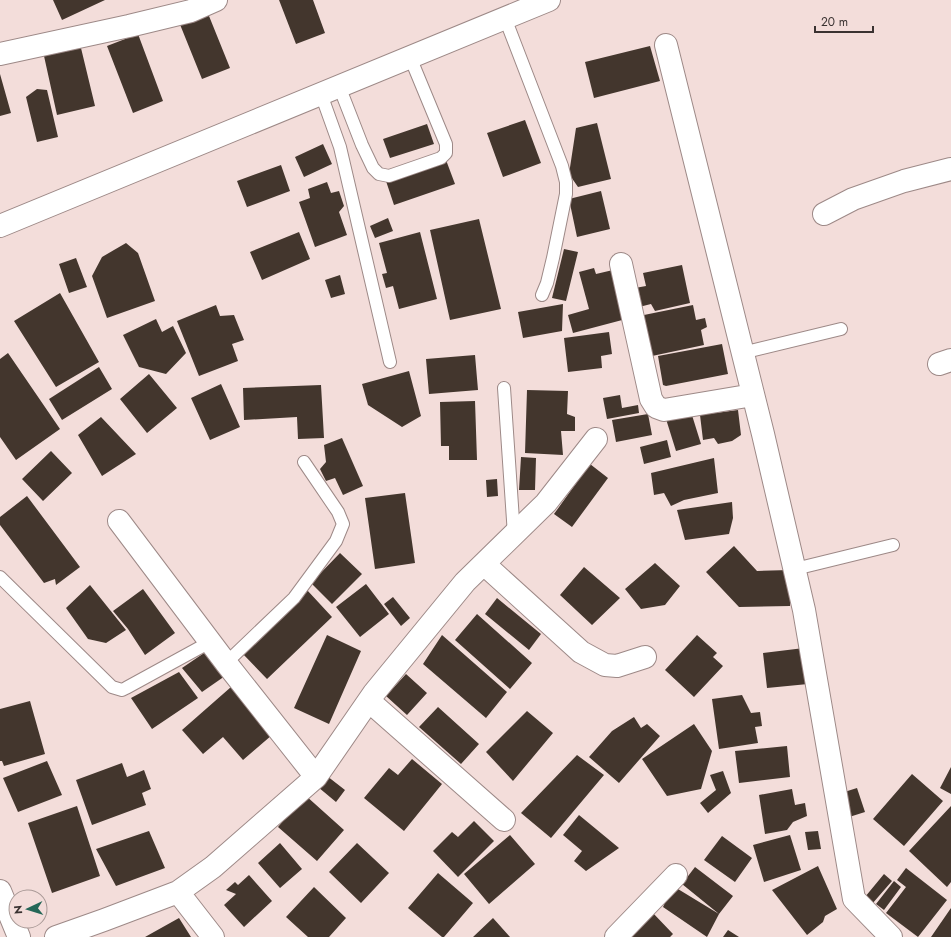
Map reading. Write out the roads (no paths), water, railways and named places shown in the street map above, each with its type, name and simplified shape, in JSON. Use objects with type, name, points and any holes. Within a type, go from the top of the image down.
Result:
[{"type":"street","points":[[0,54],[191,11],[216,0]]},
{"type":"street","points":[[0,226],[549,0]]},
{"type":"street","points":[[666,44],[795,569],[804,610],[854,899],[891,937]]},
{"type":"street","points":[[824,214],[853,200],[904,181],[951,169]]},
{"type":"street","points":[[621,264],[651,399],[656,407],[664,410],[753,395]]},
{"type":"street","points":[[56,937],[84,932],[178,892],[213,867],[316,777],[369,701],[465,582],[546,504],[596,439]]},
{"type":"street","points":[[119,521],[226,663],[316,777]]},
{"type":"street","points":[[484,564],[581,652],[605,665],[617,666],[645,657]]},
{"type":"street","points":[[369,701],[504,820]]},
{"type":"street","points":[[616,937],[676,875]]},
{"type":"street","points":[[0,891],[19,937]]},
{"type":"street","points":[[178,892],[213,937]]},
{"type":"lane","points":[[505,18],[562,166],[566,182],[566,194],[553,258],[547,283],[542,295]]},
{"type":"lane","points":[[330,90],[362,145],[373,168],[379,174],[390,176],[441,158],[446,153],[446,144],[410,57]]},
{"type":"lane","points":[[330,90],[342,154],[390,362]]},
{"type":"lane","points":[[742,353],[841,329]]},
{"type":"lane","points":[[504,388],[509,481],[514,535]]},
{"type":"lane","points":[[226,663],[294,598],[336,542],[343,524],[338,512],[304,462]]},
{"type":"lane","points":[[795,569],[893,546]]},
{"type":"lane","points":[[0,576],[112,687],[122,690],[210,642]]}]
